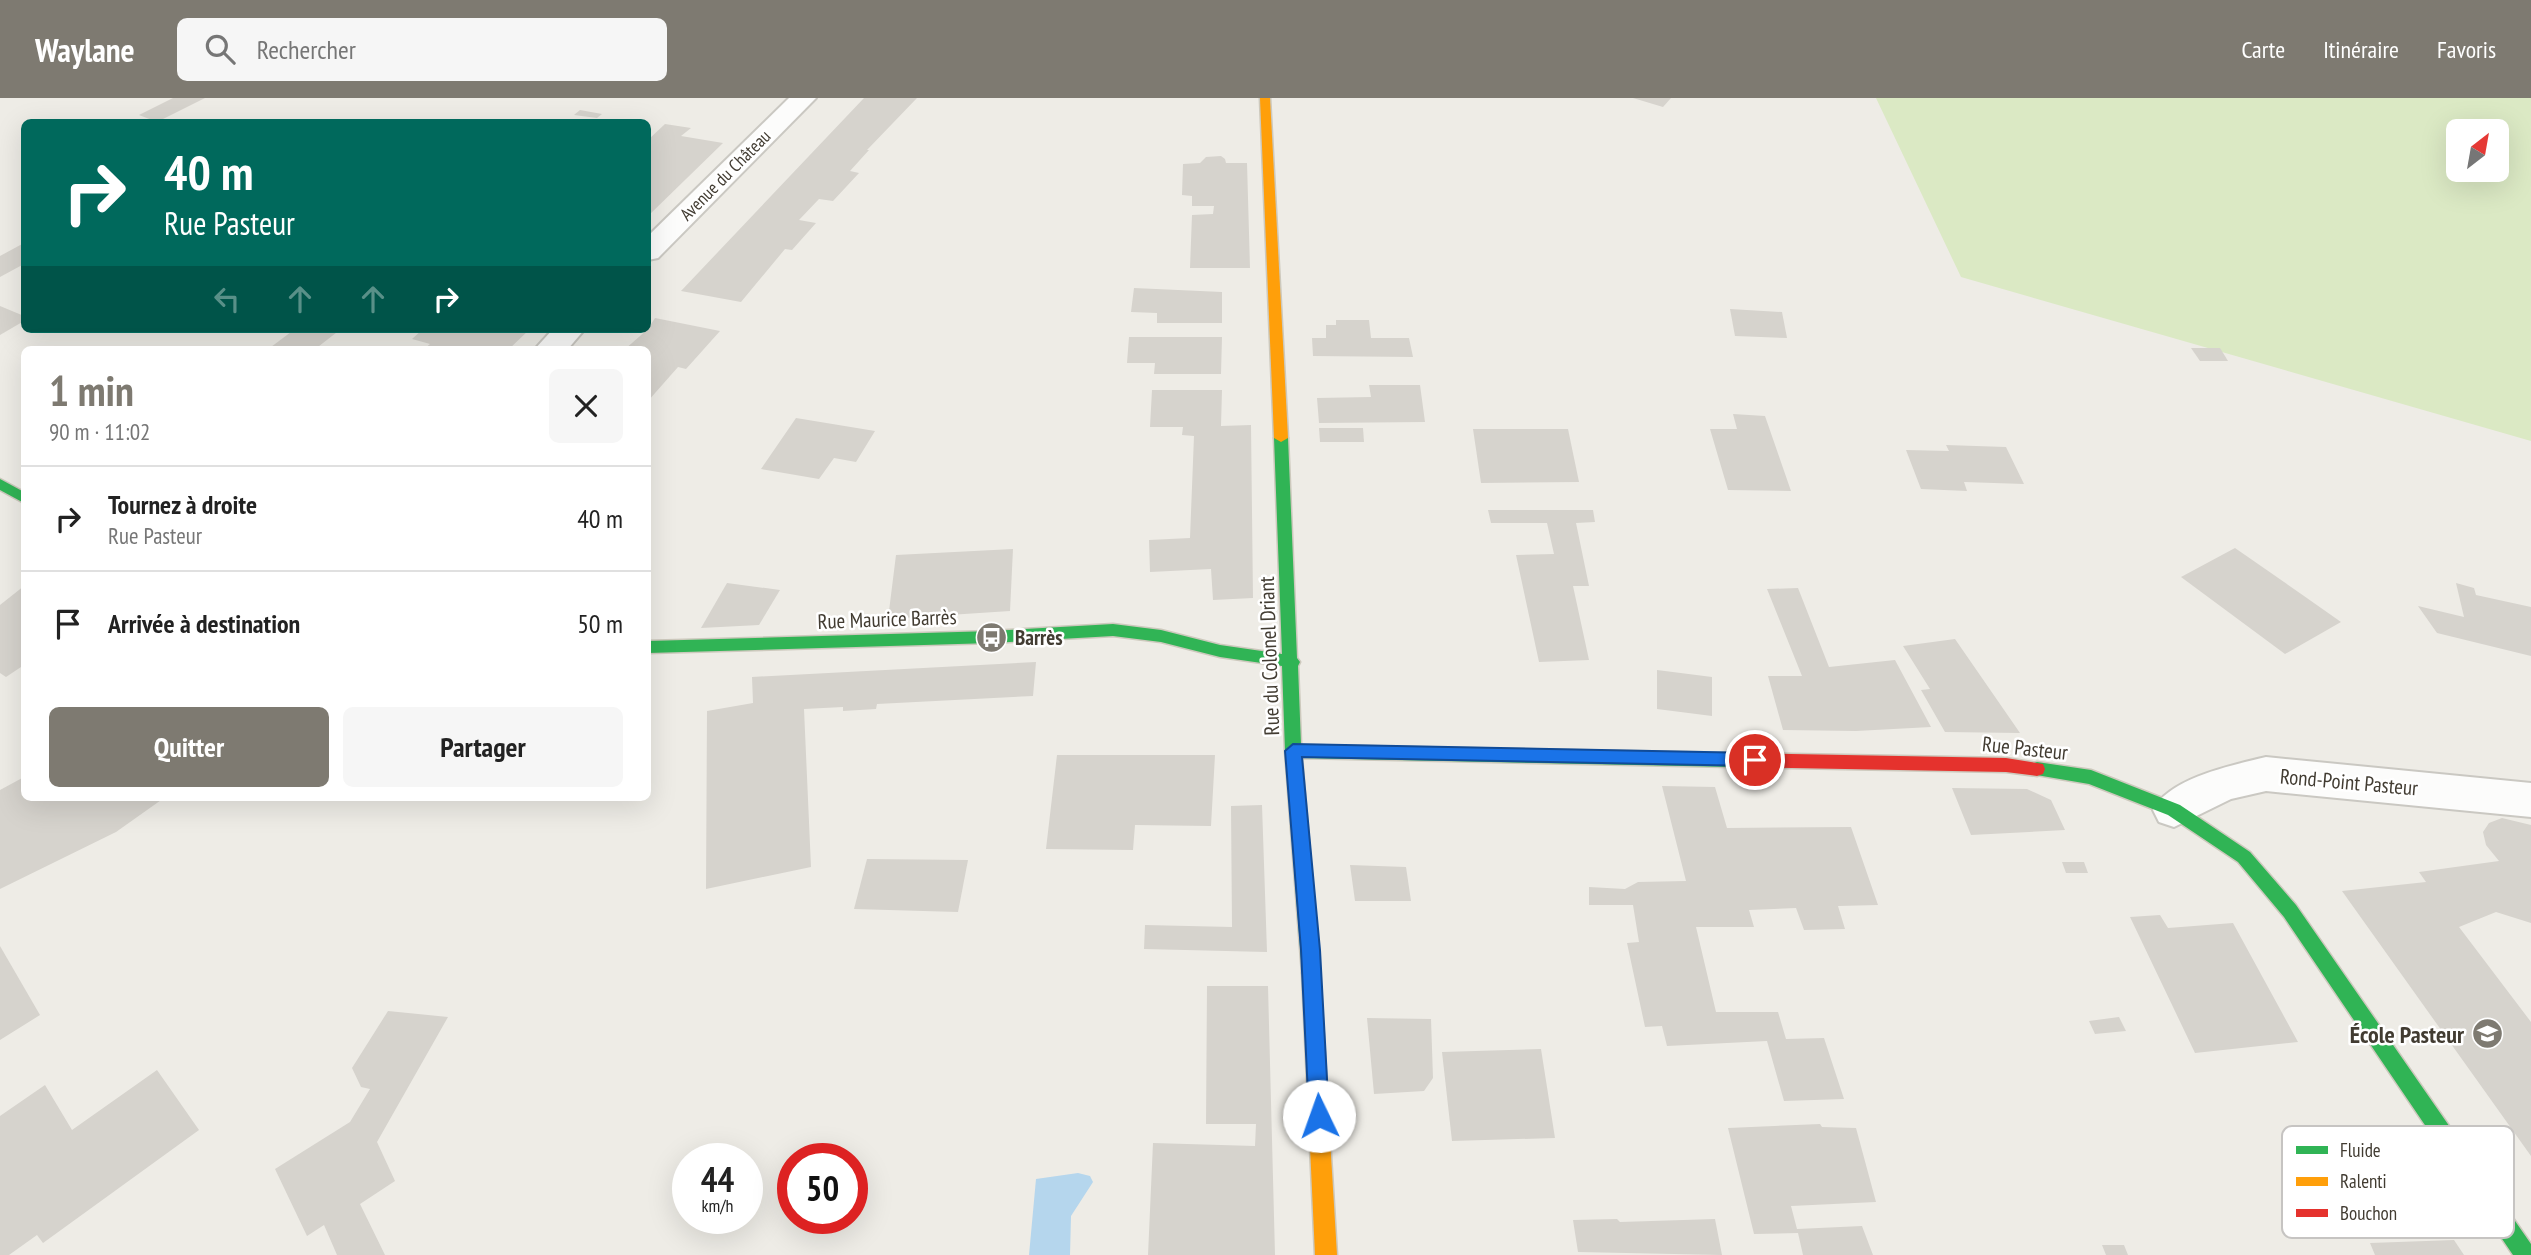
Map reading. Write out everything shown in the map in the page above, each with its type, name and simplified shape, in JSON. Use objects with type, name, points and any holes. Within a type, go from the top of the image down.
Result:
[{"type":"street","name":"Avenue du Château","points":[[651,249],[803,98]]},
{"type":"street","name":"Rue du Colonel Driant","points":[[1265,98],[1292,662],[1293,751],[1310,950],[1326,1255]]},
{"type":"street","points":[[553,346],[566,333]]},
{"type":"street","points":[[0,484],[21,496]]},
{"type":"street","name":"Rue Maurice Barrès","points":[[651,647],[992,638],[1113,630],[1161,636],[1220,651],[1292,662]]},
{"type":"street","name":"Rue Pasteur","points":[[1293,751],[2006,765],[2091,777],[2174,810],[2244,857],[2290,911],[2438,1126]]},
{"type":"street","name":"Rond-Point Pasteur","points":[[2174,810],[2221,785],[2266,774],[2531,800]]},
{"type":"street","name":"Rue Pasteur","points":[[2514,1238],[2526,1255]]},
{"type":"green space","points":[[1876,98],[2531,98],[2531,441],[1961,277]]},
{"type":"water","points":[[1078,1173],[1090,1176],[1093,1182],[1071,1216],[1070,1255],[1029,1255],[1036,1179]]},
{"type":"building","points":[[173,98],[205,98],[163,119],[149,119],[139,115]]},
{"type":"building","points":[[864,98],[917,98],[867,150],[850,171],[859,173],[833,201],[819,199],[799,220],[816,223],[792,250],[785,249],[741,302],[681,291]]},
{"type":"building","points":[[1633,98],[1671,98],[1663,107]]},
{"type":"building","points":[[580,110],[602,114],[597,118],[574,115]]},
{"type":"building","points":[[665,124],[691,128],[681,136],[723,143],[651,213],[651,137]]},
{"type":"building","points":[[1221,156],[1226,163],[1247,163],[1250,268],[1190,268],[1192,215],[1213,214],[1214,206],[1192,206],[1192,196],[1182,195],[1183,164],[1200,163],[1206,157]]},
{"type":"building","points":[[21,245],[21,266],[0,277],[0,256]]},
{"type":"building","points":[[1134,288],[1222,292],[1222,323],[1157,323],[1157,313],[1131,312]]},
{"type":"building","points":[[0,306],[21,315],[21,323],[0,335]]},
{"type":"building","points":[[1730,309],[1782,312],[1787,338],[1735,336]]},
{"type":"building","points":[[655,318],[720,331],[686,369],[678,367],[651,398],[651,346],[629,346],[643,333],[651,333],[651,324]]},
{"type":"building","points":[[1336,320],[1369,320],[1371,338],[1409,338],[1413,357],[1313,356],[1312,338],[1326,338],[1326,325],[1336,325]]},
{"type":"building","points":[[290,333],[336,333],[319,346],[272,346]]},
{"type":"building","points":[[419,333],[526,333],[512,346],[428,346],[430,344],[412,339]]},
{"type":"building","points":[[1129,337],[1222,337],[1221,374],[1154,374],[1155,363],[1127,363]]},
{"type":"building","points":[[2191,348],[2220,348],[2228,361],[2200,361]]},
{"type":"building","points":[[1369,385],[1420,385],[1425,422],[1319,423],[1317,398],[1371,397]]},
{"type":"building","points":[[1152,390],[1222,390],[1221,426],[1251,425],[1253,598],[1213,600],[1211,569],[1150,572],[1149,540],[1190,538],[1194,436],[1182,435],[1183,427],[1150,427]]},
{"type":"building","points":[[1733,414],[1765,416],[1791,491],[1728,490],[1710,429],[1737,429]]},
{"type":"building","points":[[796,418],[875,431],[856,462],[834,458],[819,479],[761,469]]},
{"type":"building","points":[[1319,428],[1363,428],[1364,442],[1320,442]]},
{"type":"building","points":[[1473,429],[1568,429],[1579,482],[1481,483]]},
{"type":"building","points":[[1946,445],[2006,447],[2024,484],[1964,482],[1967,491],[1921,489],[1906,450],[1949,451]]},
{"type":"building","points":[[1488,510],[1593,510],[1595,522],[1576,523],[1589,586],[1573,586],[1589,660],[1539,662],[1516,555],[1554,554],[1547,523],[1491,523]]},
{"type":"building","points":[[2235,548],[2341,622],[2285,654],[2181,577]]},
{"type":"building","points":[[1013,549],[1010,611],[888,619],[896,555]]},
{"type":"building","points":[[727,583],[780,590],[759,625],[701,628]]},
{"type":"building","points":[[2456,583],[2474,588],[2476,595],[2531,607],[2531,656],[2437,633],[2418,606],[2464,617]]},
{"type":"building","points":[[21,588],[21,667],[6,677],[0,673],[0,605]]},
{"type":"building","points":[[1798,588],[1829,667],[1895,660],[1931,727],[1856,731],[1783,730],[1768,676],[1802,676],[1767,589]]},
{"type":"building","points":[[1955,639],[2020,733],[1945,732],[1921,690],[1930,689],[1903,646]]},
{"type":"building","points":[[1036,662],[1033,696],[877,704],[876,709],[843,711],[843,707],[804,709],[811,867],[706,889],[707,711],[753,703],[752,677]]},
{"type":"building","points":[[1657,670],[1712,677],[1712,716],[1657,709]]},
{"type":"building","points":[[1057,755],[1215,755],[1211,826],[1135,825],[1133,850],[1046,849]]},
{"type":"building","points":[[21,779],[21,801],[160,801],[116,832],[0,889],[0,790]]},
{"type":"building","points":[[1662,786],[1715,787],[1727,828],[1851,827],[1878,905],[1838,906],[1845,929],[1804,930],[1796,908],[1749,910],[1754,927],[1696,927],[1716,1012],[1778,1012],[1786,1039],[1824,1038],[1844,1099],[1784,1101],[1767,1041],[1667,1046],[1662,1026],[1645,1027],[1627,943],[1639,942],[1633,905],[1589,905],[1589,887],[1625,889],[1638,882],[1686,881]]},
{"type":"building","points":[[1952,788],[2027,789],[2051,800],[2065,830],[1971,835]]},
{"type":"building","points":[[1262,805],[1267,952],[1144,949],[1145,925],[1232,927],[1231,806]]},
{"type":"building","points":[[2502,818],[2531,825],[2531,923],[2496,912],[2459,927],[2531,1022],[2531,1156],[2514,1132],[2514,1126],[2510,1126],[2342,891],[2426,882],[2419,872],[2499,861],[2486,845],[2483,832],[2489,823]]},
{"type":"building","points":[[867,859],[968,860],[958,912],[854,909]]},
{"type":"building","points":[[2062,862],[2084,862],[2088,873],[2066,873]]},
{"type":"building","points":[[1350,865],[1406,867],[1411,901],[1355,901]]},
{"type":"building","points":[[2160,915],[2168,928],[2233,923],[2298,1042],[2195,1053],[2130,917]]},
{"type":"building","points":[[0,946],[40,1015],[0,1040]]},
{"type":"building","points":[[1207,986],[1268,986],[1275,1255],[1148,1255],[1153,1143],[1255,1146],[1256,1124],[1206,1124]]},
{"type":"building","points":[[388,1011],[448,1017],[377,1142],[395,1181],[360,1204],[385,1255],[337,1255],[324,1225],[307,1236],[275,1169],[350,1122],[370,1089],[361,1087],[352,1068]]},
{"type":"building","points":[[2119,1017],[2126,1031],[2095,1034],[2089,1021]]},
{"type":"building","points":[[1367,1018],[1431,1019],[1433,1078],[1424,1091],[1374,1094]]},
{"type":"building","points":[[1541,1049],[1555,1138],[1452,1141],[1442,1052]]},
{"type":"building","points":[[157,1070],[199,1130],[43,1243],[37,1235],[9,1255],[0,1255],[0,1116],[45,1085],[72,1130]]},
{"type":"building","points":[[1820,1124],[1822,1127],[1856,1128],[1876,1202],[1791,1206],[1797,1229],[1862,1226],[1873,1255],[1803,1255],[1798,1233],[1754,1234],[1728,1128]]},
{"type":"building","points":[[1617,1219],[1620,1222],[1715,1219],[1722,1255],[1578,1252],[1573,1220]]},
{"type":"building","points":[[2454,1240],[2464,1255],[2375,1255],[2370,1243]]},
{"type":"building","points":[[2102,1245],[2124,1245],[2128,1255],[2106,1255]]},
{"type":"traffic: fast","points":[[1281,438],[1293,751],[1311,973]]},
{"type":"traffic: fast","points":[[0,484],[21,496]]},
{"type":"traffic: fast","points":[[651,647],[992,637],[1113,630],[1161,636],[1220,651],[1292,662]]},
{"type":"traffic: fast","points":[[1293,751],[1733,760]]},
{"type":"traffic: fast","points":[[2037,769],[2091,777],[2174,810],[2244,857],[2290,911],[2438,1126]]},
{"type":"traffic: fast","points":[[2514,1238],[2526,1255]]},
{"type":"traffic: slow","points":[[1265,98],[1281,438]]},
{"type":"traffic: slow","points":[[1311,973],[1326,1255]]},
{"type":"traffic: jam","points":[[1733,760],[2006,765],[2037,769]]},
{"type":"place","name":"Barrès","points":[[992,637]]},
{"type":"place","name":"École Pasteur","points":[[2487,1034]]},
{"type":"route","points":[[1319,1116],[1310,950],[1293,751],[1755,760]]}]
